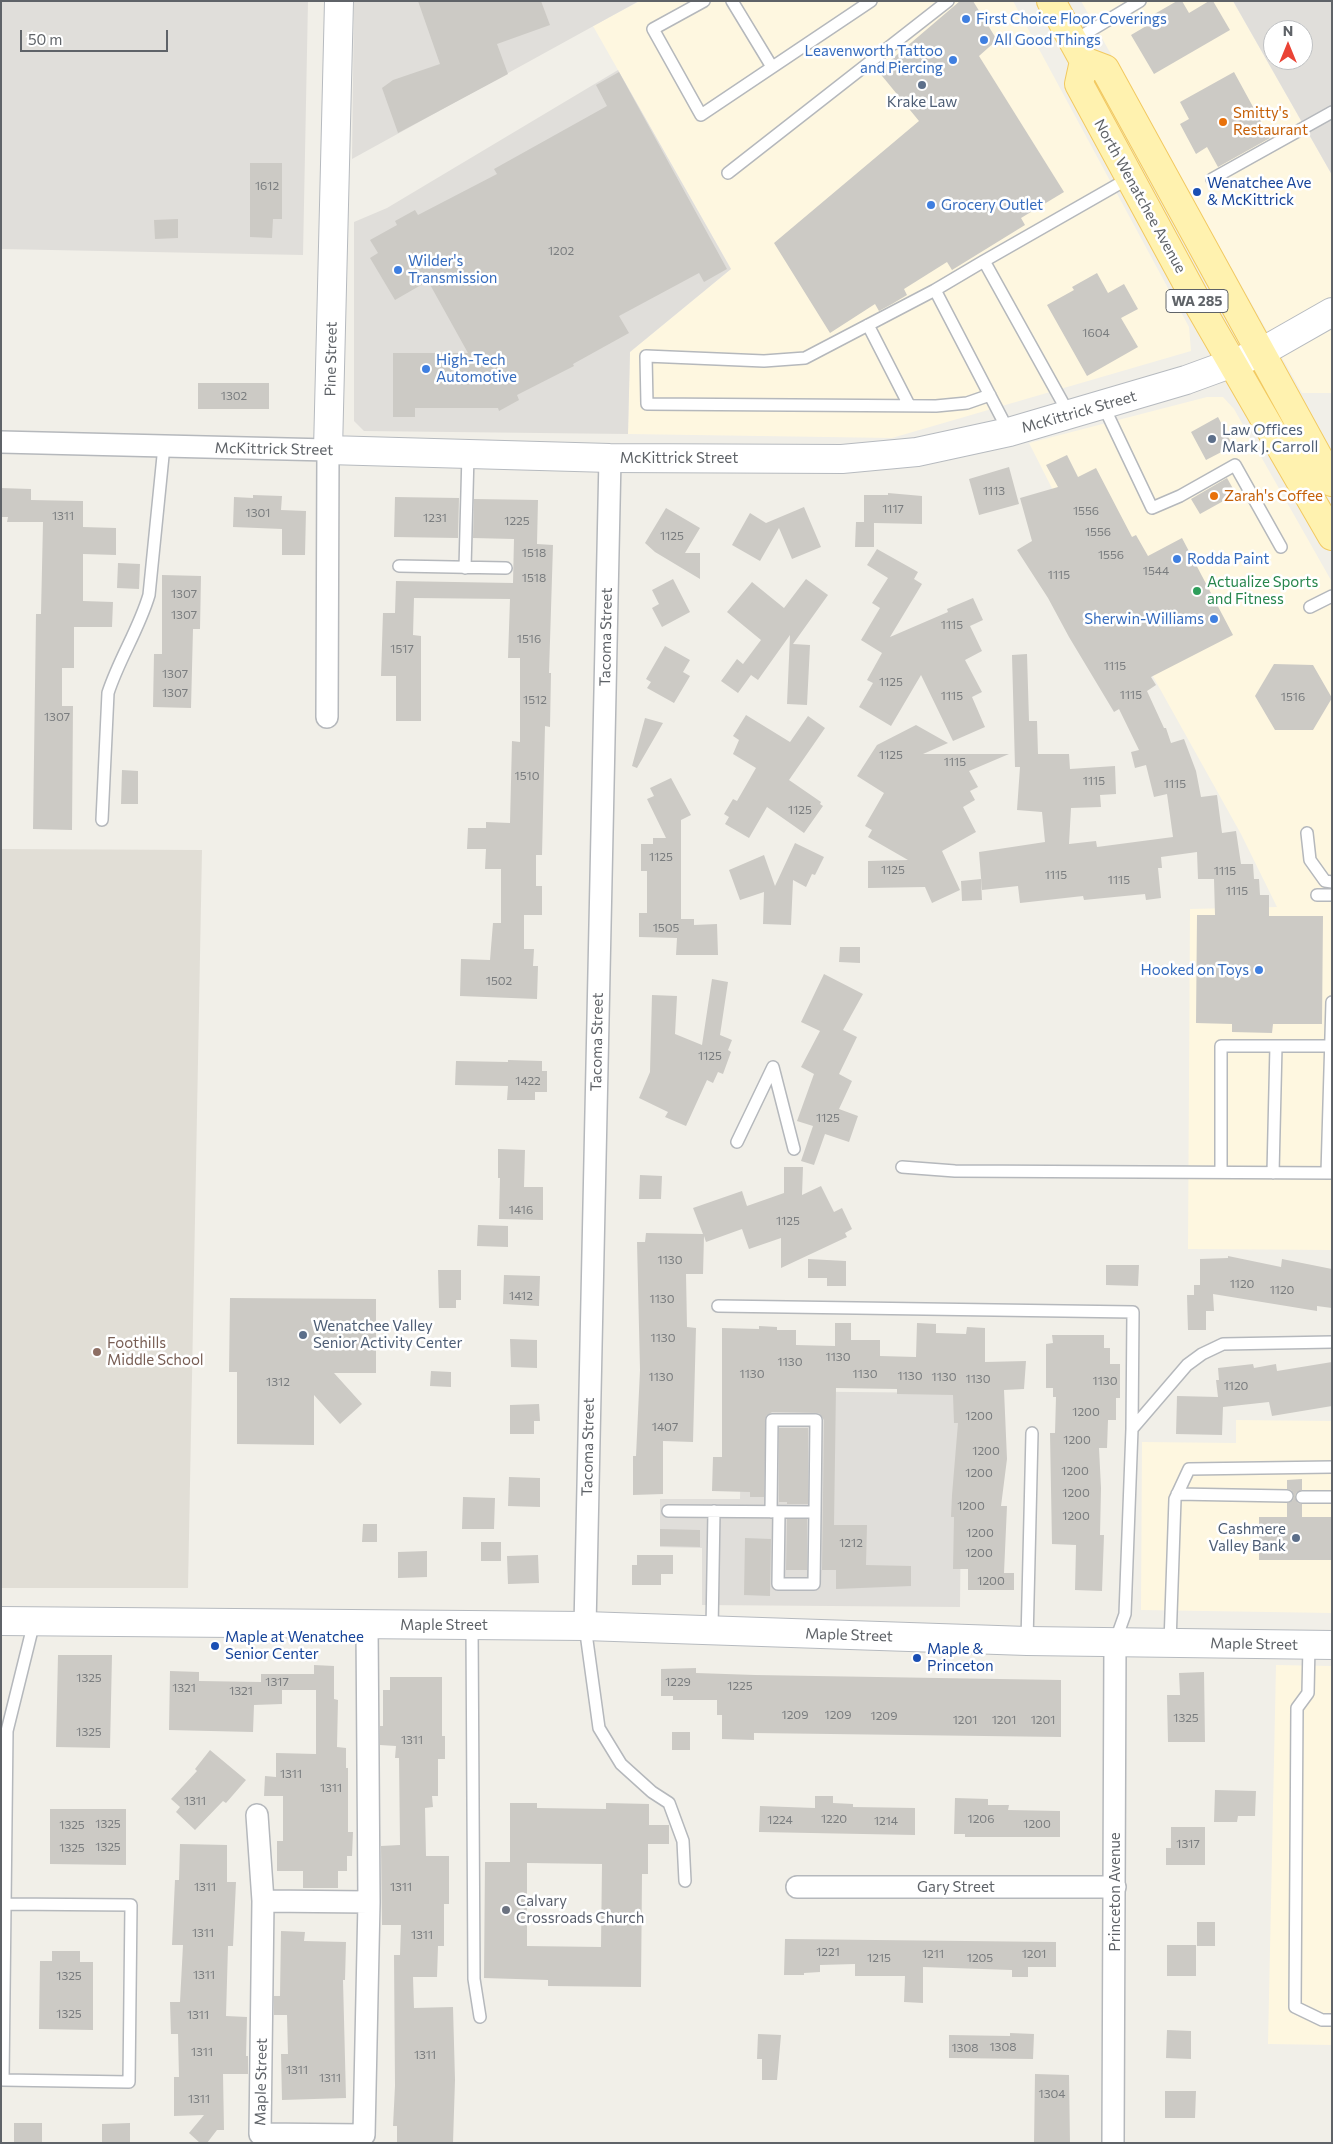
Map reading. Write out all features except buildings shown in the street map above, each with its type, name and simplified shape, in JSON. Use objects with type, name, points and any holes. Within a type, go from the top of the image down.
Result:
[{"type":"main road","points":[[1051,1],[1078,51]]},
{"type":"main road","name":"North Wenatchee Avenue","points":[[1078,51],[1079,84],[1232,363],[1332,536]]},
{"type":"main road","name":"North Wenatchee Avenue","points":[[1078,51],[1105,69],[1332,482]]},
{"type":"street","name":"Pine Street","points":[[327,717],[328,450],[339,1]]},
{"type":"street","name":"McKittrick Street","points":[[1,442],[610,458],[842,460],[917,452],[1008,432],[1070,415],[1260,353],[1332,312]]},
{"type":"street","name":"Tacoma Street","points":[[585,1626],[610,458]]},
{"type":"street","name":"Maple Street","points":[[1,1621],[585,1626],[1028,1641],[1320,1645]]},
{"type":"street","name":"Maple Street","points":[[257,1815],[263,1902],[260,2134],[364,2135],[368,1902],[367,1624]]},
{"type":"street","name":"Princeton Avenue","points":[[1113,2143],[1115,1642]]},
{"type":"street","name":"Gary Street","points":[[798,1887],[1115,1887]]},
{"type":"street","points":[[263,1902],[368,1902]]},
{"type":"lane","points":[[704,1],[653,29],[701,115],[871,1]]},
{"type":"lane","points":[[732,1],[772,67]]},
{"type":"lane","points":[[728,173],[948,1]]},
{"type":"lane","points":[[1078,51],[1140,1]]},
{"type":"lane","points":[[1212,179],[1332,112]]},
{"type":"lane","points":[[990,395],[967,403],[909,405],[647,404],[646,356],[764,361],[805,358],[935,290],[1130,177]]},
{"type":"lane","points":[[984,261],[1070,415]]},
{"type":"lane","points":[[935,290],[1008,432]]},
{"type":"lane","points":[[868,325],[909,405]]},
{"type":"lane","points":[[1103,405],[1152,508],[1180,496],[1235,465],[1281,547]]},
{"type":"lane","points":[[102,820],[108,693],[115,673],[143,615],[149,595],[164,446]]},
{"type":"lane","points":[[465,568],[468,454]]},
{"type":"lane","points":[[399,566],[506,568]]},
{"type":"lane","points":[[1310,608],[1332,596]]},
{"type":"lane","points":[[1306,833],[1310,860],[1325,881],[1332,882]]},
{"type":"lane","points":[[1318,894],[1332,895]]},
{"type":"lane","points":[[902,1167],[955,1171],[1329,1173],[1332,1002]]},
{"type":"lane","points":[[1221,1172],[1221,1046],[1330,1046]]},
{"type":"lane","points":[[1273,1173],[1276,1046]]},
{"type":"lane","points":[[737,1142],[773,1067],[794,1149]]},
{"type":"lane","points":[[718,1306],[1132,1312],[1132,1429],[1125,1614],[1115,1642]]},
{"type":"lane","points":[[1132,1429],[1187,1365],[1202,1354],[1223,1344],[1332,1342]]},
{"type":"lane","points":[[772,1420],[816,1420],[814,1584],[778,1584],[775,1512],[772,1420]]},
{"type":"lane","points":[[1028,1641],[1032,1432]]},
{"type":"lane","points":[[1170,1643],[1175,1499],[1189,1469],[1332,1467]]},
{"type":"lane","points":[[1177,1494],[1287,1496]]},
{"type":"lane","points":[[1302,1497],[1332,1497]]},
{"type":"lane","points":[[668,1511],[815,1512]]},
{"type":"lane","points":[[712,1630],[714,1511]]},
{"type":"lane","points":[[5,1904],[131,1905],[129,2082],[3,2080],[5,1904],[7,1731],[34,1622]]},
{"type":"lane","points":[[472,1625],[474,1979],[480,2017]]},
{"type":"lane","points":[[585,1626],[599,1728],[621,1764],[652,1792],[669,1803],[683,1841],[685,1881]]},
{"type":"lane","points":[[1320,1645],[1308,1693],[1296,1708],[1295,2007],[1322,2020],[1332,2020]]},
{"type":"shaded area","points":[[1,1],[308,1],[303,255],[1,249]]},
{"type":"shaded area","points":[[354,1],[639,1],[352,159]]},
{"type":"shaded area","points":[[640,1],[1013,1],[1189,327],[1191,351],[892,438],[628,434],[630,352],[731,269],[593,26]]},
{"type":"shaded area","points":[[1081,1],[1233,1],[1263,54],[1263,70],[1272,70],[1332,175],[1332,393],[1302,393]]},
{"type":"shaded area","points":[[1233,1],[1332,1],[1332,175],[1272,70],[1313,70],[1313,20],[1263,20],[1263,54]]},
{"type":"shaded area","points":[[618,70],[731,269],[630,352],[628,434],[364,431],[354,421],[354,222],[387,208]]},
{"type":"shaded area","points":[[1207,397],[1223,397],[1234,409],[1332,582],[1332,1250],[1188,1249],[1190,909],[1277,907],[1241,834],[1155,680],[1029,443]]},
{"type":"shaded area","name":"Foothills Middle School","points":[[1,849],[202,850],[188,1588],[1,1588]]},
{"type":"shaded area","points":[[742,1391],[962,1393],[960,1607],[702,1605],[702,1548],[660,1547],[660,1499],[740,1499]]},
{"type":"shaded area","points":[[1236,1420],[1332,1421],[1332,1613],[1141,1610],[1142,1442],[1236,1443]]},
{"type":"shaded area","points":[[1276,1665],[1332,1666],[1332,2045],[1268,2044]]},
{"type":"place","name":"First Choice Floor Coverings","points":[[966,19]]},
{"type":"place","name":"All Good Things","points":[[984,40]]},
{"type":"place","name":"Leavenworth Tattoo and Piercing","points":[[953,60]]},
{"type":"place","name":"Krake Law","points":[[922,85]]},
{"type":"place","name":"Smitty's Restaurant","points":[[1223,122]]},
{"type":"place","name":"Wenatchee Ave & McKittrick","points":[[1197,192]]},
{"type":"place","name":"Grocery Outlet","points":[[931,205]]},
{"type":"place","name":"Wilder's Transmission","points":[[398,270]]},
{"type":"place","name":"High-Tech Automotive","points":[[426,369]]},
{"type":"place","name":"Law Offices Mark J. Carroll","points":[[1212,439]]},
{"type":"place","name":"Zarah's Coffee","points":[[1214,496]]},
{"type":"place","name":"Rodda Paint","points":[[1177,559]]},
{"type":"place","name":"Actualize Sports and Fitness","points":[[1197,591]]},
{"type":"place","name":"Sherwin-Williams","points":[[1214,619]]},
{"type":"place","name":"Hooked on Toys","points":[[1259,970]]},
{"type":"place","name":"Wenatchee Valley Senior Activity Center","points":[[303,1335]]},
{"type":"place","name":"Foothills Middle School","points":[[97,1352]]},
{"type":"place","name":"Cashmere Valley Bank","points":[[1296,1538]]},
{"type":"place","name":"Maple at Wenatchee Senior Center","points":[[215,1646]]},
{"type":"place","name":"Maple & Princeton","points":[[917,1658]]},
{"type":"place","name":"Calvary Crossroads Church","points":[[506,1910]]}]
